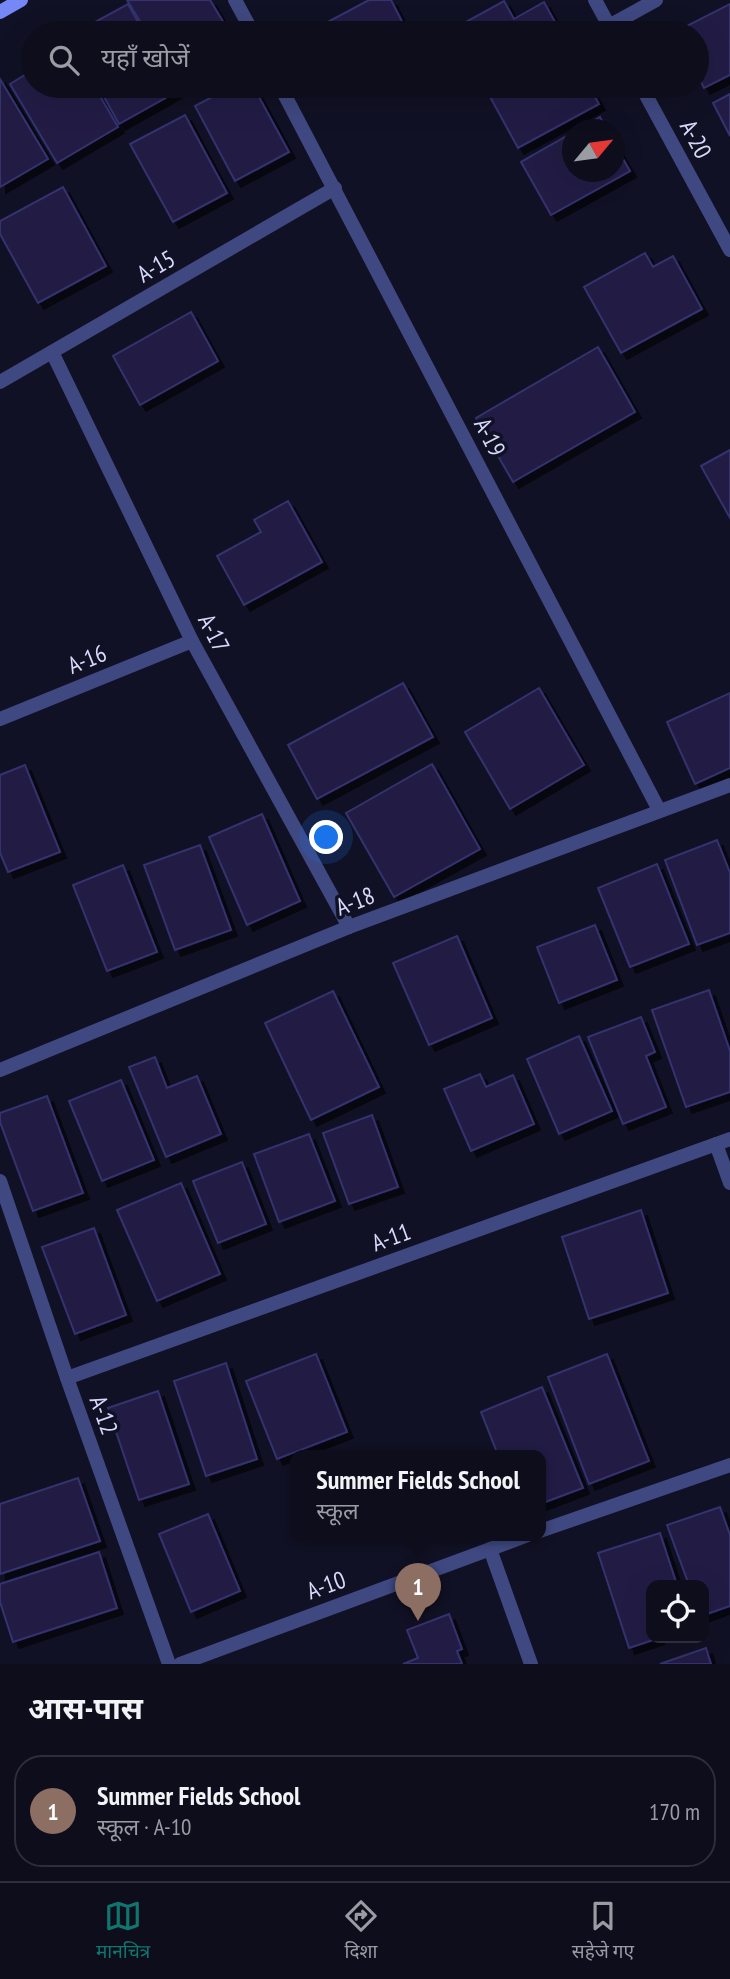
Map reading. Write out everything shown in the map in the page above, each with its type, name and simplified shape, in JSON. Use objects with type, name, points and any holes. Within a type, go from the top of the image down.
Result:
[{"type":"street","points":[[0,12],[21,0]]},
{"type":"street","points":[[235,0],[246,21]]},
{"type":"street","points":[[595,0],[606,21]]},
{"type":"street","points":[[624,21],[656,0]]},
{"type":"street","name":"A-19","points":[[286,98],[659,810]]},
{"type":"street","name":"A-20","points":[[648,98],[730,250]]},
{"type":"street","name":"A-15","points":[[0,382],[335,188]]},
{"type":"street","name":"A-17","points":[[52,352],[192,641],[349,927]]},
{"type":"street","name":"A-16","points":[[0,719],[192,641]]},
{"type":"street","name":"A-18","points":[[0,1070],[349,927],[730,785]]},
{"type":"street","name":"A-11","points":[[67,1378],[730,1139]]},
{"type":"street","points":[[716,1144],[730,1183]]},
{"type":"street","name":"A-12","points":[[0,1181],[169,1664]]},
{"type":"street","points":[[546,1529],[730,1465]]},
{"type":"street","name":"A-10","points":[[180,1664],[512,1541]]},
{"type":"street","points":[[490,1549],[531,1664]]},
{"type":"building","points":[[127,0],[210,0],[223,21],[140,21]]},
{"type":"building","points":[[369,0],[391,0],[402,21],[330,21]]},
{"type":"building","points":[[504,1],[514,19],[544,2],[554,21],[467,21]]},
{"type":"building","points":[[128,4],[137,21],[97,21]]},
{"type":"building","points":[[730,4],[730,75],[709,86],[709,21],[697,21]]},
{"type":"building","points":[[21,77],[21,98],[101,98],[118,127],[57,163],[10,84]]},
{"type":"building","points":[[0,79],[48,159],[0,187]]},
{"type":"building","points":[[730,94],[730,136],[713,103]]},
{"type":"building","points":[[105,98],[165,98],[119,124]]},
{"type":"building","points":[[210,98],[260,98],[289,152],[235,181],[195,106]]},
{"type":"building","points":[[491,98],[596,98],[599,104],[571,119],[562,119],[562,124],[518,148]]},
{"type":"building","points":[[185,115],[227,193],[173,222],[130,144]]},
{"type":"building","points":[[562,139],[562,182],[610,182],[551,215],[521,162]]},
{"type":"building","points":[[63,187],[106,266],[38,303],[0,234],[0,221]]},
{"type":"building","points":[[645,253],[653,267],[673,256],[702,309],[621,353],[584,287]]},
{"type":"building","points":[[191,312],[218,361],[140,405],[113,356]]},
{"type":"building","points":[[598,347],[635,412],[513,482],[476,418]]},
{"type":"building","points":[[730,450],[730,518],[701,466]]},
{"type":"building","points":[[288,501],[322,562],[244,605],[217,556],[261,532],[254,520]]},
{"type":"building","points":[[403,683],[433,737],[317,799],[288,745]]},
{"type":"building","points":[[539,688],[584,765],[510,809],[465,732]]},
{"type":"building","points":[[730,693],[730,768],[695,784],[667,722]]},
{"type":"building","points":[[432,764],[480,849],[394,897],[346,813]]},
{"type":"building","points":[[25,765],[60,852],[8,872],[0,853],[0,775]]},
{"type":"building","points":[[262,814],[300,901],[247,925],[209,837]]},
{"type":"building","points":[[717,840],[730,873],[730,933],[697,945],[665,860]]},
{"type":"building","points":[[200,845],[231,930],[175,950],[144,865]]},
{"type":"building","points":[[657,864],[689,944],[630,967],[598,888]]},
{"type":"building","points":[[123,865],[157,952],[107,971],[73,885]]},
{"type":"building","points":[[595,925],[617,980],[559,1003],[537,947]]},
{"type":"building","points":[[457,936],[492,1018],[429,1045],[393,963]]},
{"type":"building","points":[[709,990],[730,1051],[730,1092],[686,1107],[652,1010]]},
{"type":"building","points":[[333,991],[379,1087],[311,1120],[265,1023]]},
{"type":"building","points":[[641,1017],[655,1052],[646,1056],[666,1107],[623,1124],[588,1037]]},
{"type":"building","points":[[579,1036],[612,1111],[559,1134],[527,1059]]},
{"type":"building","points":[[155,1057],[167,1088],[197,1076],[221,1134],[166,1157],[129,1067]]},
{"type":"building","points":[[480,1074],[486,1087],[513,1075],[534,1124],[471,1151],[444,1089]]},
{"type":"building","points":[[121,1080],[154,1160],[102,1181],[69,1101]]},
{"type":"building","points":[[47,1096],[83,1193],[33,1211],[0,1122],[0,1113]]},
{"type":"building","points":[[372,1115],[398,1187],[349,1204],[323,1133]]},
{"type":"building","points":[[309,1134],[335,1201],[279,1222],[254,1154]]},
{"type":"building","points":[[242,1162],[266,1224],[218,1243],[193,1181]]},
{"type":"building","points":[[181,1183],[220,1274],[157,1301],[117,1210]]},
{"type":"building","points":[[641,1210],[668,1293],[589,1319],[562,1237]]},
{"type":"building","points":[[94,1228],[126,1315],[75,1334],[42,1247]]},
{"type":"building","points":[[316,1354],[347,1432],[300,1450],[290,1450],[290,1454],[277,1459],[246,1381]]},
{"type":"building","points":[[607,1354],[649,1461],[589,1484],[548,1377]]},
{"type":"building","points":[[226,1363],[257,1459],[206,1476],[174,1381]]},
{"type":"building","points":[[542,1387],[583,1488],[546,1502],[546,1450],[496,1450],[481,1412]]},
{"type":"building","points":[[158,1391],[189,1484],[139,1500],[108,1408]]},
{"type":"building","points":[[78,1478],[100,1541],[0,1574],[0,1504]]},
{"type":"building","points":[[720,1507],[730,1535],[730,1606],[709,1613],[709,1580],[687,1580],[667,1525]]},
{"type":"building","points":[[208,1514],[240,1591],[191,1612],[159,1534]]},
{"type":"building","points":[[660,1533],[675,1580],[646,1580],[646,1642],[629,1648],[598,1553]]},
{"type":"building","points":[[99,1552],[117,1608],[13,1642],[0,1602],[0,1584]]},
{"type":"building","points":[[449,1614],[462,1649],[457,1651],[462,1664],[403,1664],[418,1658],[407,1630]]},
{"type":"building","points":[[706,1648],[711,1664],[660,1664]]},
{"type":"place","name":"Summer Fields School","points":[[418,1621]]}]
